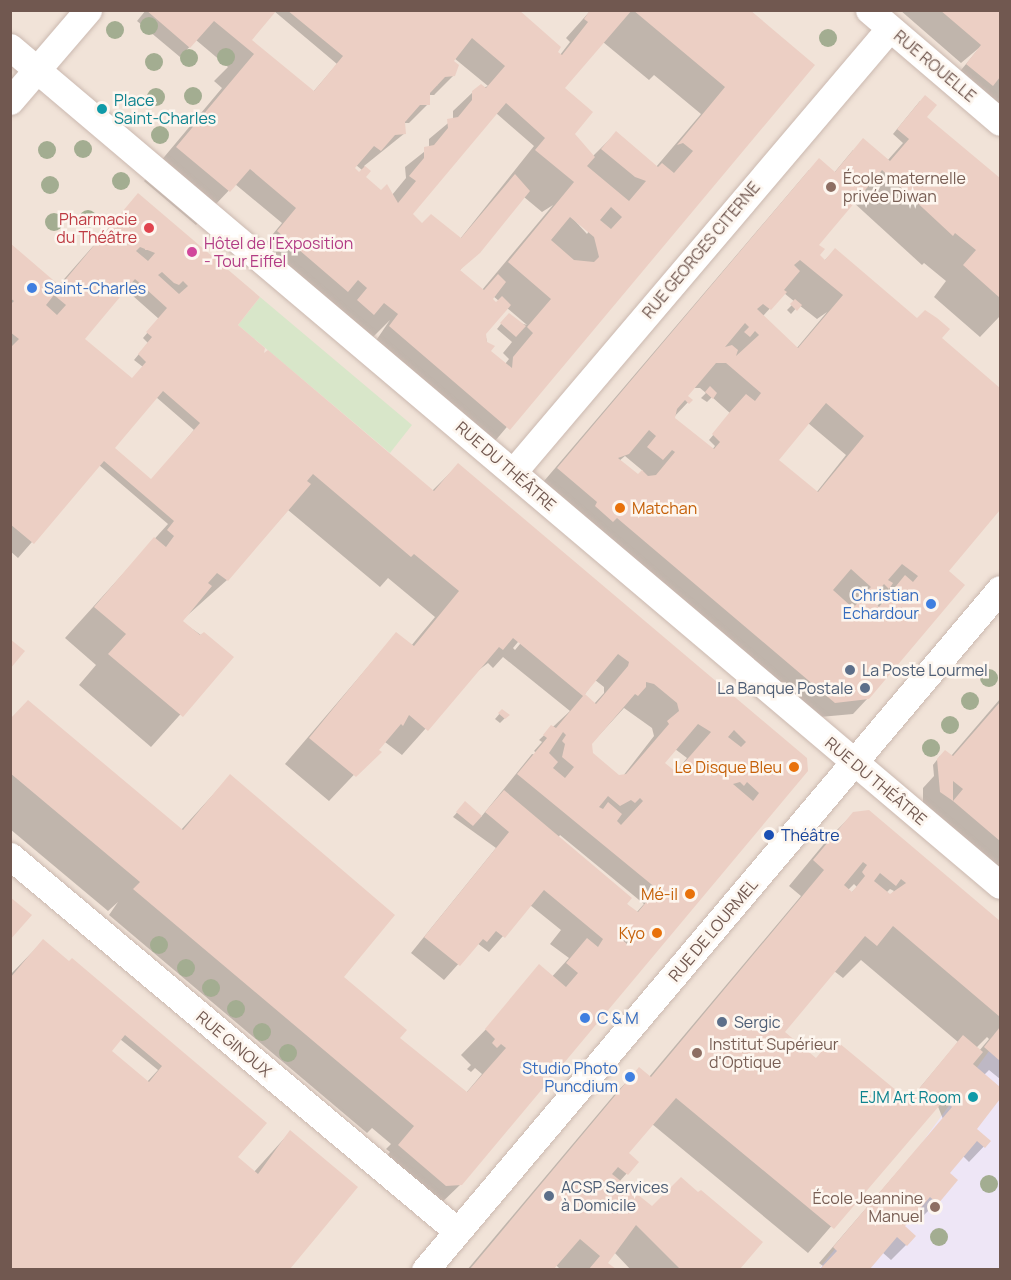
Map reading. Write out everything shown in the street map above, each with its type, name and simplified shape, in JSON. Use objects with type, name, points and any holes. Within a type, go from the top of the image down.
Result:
[{"type":"street","points":[[10,101],[88,10]]},
{"type":"street","name":"RUE ROUELLE","points":[[869,10],[1000,122]]},
{"type":"street","name":"RUE GEORGES CITERNE","points":[[513,472],[890,28]]},
{"type":"street","name":"RUE DU THÉÂTRE","points":[[10,47],[1000,885]]},
{"type":"street","points":[[10,74],[37,69]]},
{"type":"street","name":"RUE DE LOURMEL","points":[[425,1269],[1000,589]]},
{"type":"street","name":"RUE GINOUX","points":[[10,856],[456,1232]]},
{"type":"shaded area","points":[[11,11],[1000,11],[1000,1269],[11,1269]]},
{"type":"shaded area","name":"École Jeannine Manuel","points":[[1000,1036],[1000,1269],[818,1270],[921,1144]]},
{"type":"green space","points":[[260,297],[412,425],[390,453],[238,325]]},
{"type":"building","points":[[146,10],[277,10],[252,40],[314,91],[343,56],[287,10],[519,10],[561,47],[558,52],[562,55],[588,22],[584,19],[590,10],[632,10],[565,88],[593,112],[575,134],[595,157],[587,166],[629,201],[646,181],[635,177],[601,149],[616,131],[658,167],[662,163],[674,173],[693,151],[683,143],[677,145],[725,87],[633,10],[750,10],[815,65],[510,430],[389,326],[398,314],[384,303],[374,315],[357,300],[367,288],[358,280],[348,292],[277,231],[296,208],[250,169],[230,192],[176,147],[254,54],[214,21],[190,48]],"holes":[[[472,38],[505,66],[486,88],[481,84],[472,91],[472,100],[458,117],[447,119],[448,128],[434,145],[424,147],[424,158],[409,176],[416,181],[398,203],[387,184],[381,190],[366,177],[371,171],[365,166],[359,172],[355,168],[374,146],[381,151],[395,135],[406,134],[405,122],[420,105],[430,105],[430,93],[445,77],[455,76],[459,65],[454,61]],[[506,103],[545,138],[535,150],[574,182],[508,262],[551,299],[527,327],[533,333],[513,357],[512,368],[491,351],[495,346],[487,342],[486,334],[511,305],[502,296],[496,302],[493,299],[506,282],[498,274],[484,290],[460,270],[480,253],[530,191],[515,174],[461,238],[431,214],[422,223],[413,214]],[[611,207],[622,217],[611,229],[600,220]],[[570,217],[594,237],[599,257],[594,262],[574,260],[551,240]]]},
{"type":"building","points":[[940,10],[1000,10],[1000,77],[993,86],[966,64],[981,45]]},
{"type":"building","points":[[925,95],[937,105],[927,117],[1000,178],[1000,298],[963,265],[976,250],[955,233],[953,236],[882,170],[819,245],[825,249],[820,255],[825,260],[835,248],[917,318],[925,310],[937,318],[950,329],[942,338],[1000,388],[1000,510],[949,571],[965,585],[869,699],[835,703],[617,518],[613,522],[595,506],[597,502],[557,468],[819,158],[835,172],[863,138],[890,161],[909,139],[897,129]],"holes":[[[800,260],[843,295],[798,348],[757,309],[763,304],[771,310],[787,292],[784,290],[800,271],[794,265]],[[745,323],[749,327],[744,332],[750,337],[755,331],[759,335],[736,356],[738,350],[732,345],[725,347]],[[716,363],[726,363],[761,393],[755,401],[746,394],[729,413],[712,434],[720,442],[714,449],[675,418],[677,409],[685,400],[689,404],[693,400],[688,396]],[[826,403],[864,436],[818,492],[779,460]],[[649,430],[656,436],[647,447],[663,460],[672,450],[675,452],[656,475],[648,476],[642,470],[638,474],[618,458],[629,454]],[[902,564],[918,576],[913,582],[905,575],[879,607],[865,595],[853,608],[833,590],[851,569],[871,587],[868,590],[874,596],[884,584],[889,589],[893,583],[888,580]]]},
{"type":"building","points":[[138,193],[260,297],[238,325],[265,348],[264,353],[268,350],[434,491],[458,463],[807,758],[808,771],[462,1185],[446,1186],[398,1145],[414,1126],[133,889],[140,882],[10,773],[10,719],[28,700],[183,830],[230,774],[395,915],[344,977],[407,1030],[400,1038],[467,1092],[506,1048],[501,1044],[497,1048],[492,1043],[495,1039],[485,1029],[539,964],[566,987],[578,973],[566,963],[587,938],[598,947],[603,939],[544,890],[505,938],[496,931],[487,942],[483,939],[460,966],[424,937],[509,832],[485,812],[504,790],[632,898],[627,904],[638,912],[657,889],[517,774],[547,738],[543,735],[551,725],[556,728],[583,696],[513,638],[503,650],[499,647],[428,731],[409,715],[403,726],[401,724],[379,750],[382,752],[356,777],[309,738],[396,632],[414,646],[459,591],[414,554],[411,557],[313,474],[307,481],[311,484],[228,581],[217,573],[208,583],[212,586],[183,621],[200,635],[204,632],[234,657],[183,717],[108,654],[126,634],[94,607],[154,537],[166,547],[174,536],[167,530],[174,521],[104,461],[34,544],[10,524],[10,348],[19,339],[10,332],[10,305],[14,301],[10,298],[10,243],[60,286]],"holes":[[[140,247],[155,253],[148,261],[136,251]],[[162,272],[174,283],[179,285],[183,281],[188,286],[179,294],[158,275]],[[135,279],[167,308],[146,332],[152,337],[138,354],[146,362],[132,378],[85,339]],[[54,295],[66,305],[57,315],[46,305]],[[163,391],[200,423],[151,479],[115,448]],[[618,654],[629,662],[596,704],[585,694]],[[646,682],[654,684],[677,703],[679,711],[667,721],[669,724],[626,774],[619,775],[593,753],[592,744],[635,694],[638,696],[646,687]],[[698,724],[711,732],[676,772],[665,763]],[[734,730],[746,742],[741,747],[728,737]],[[563,732],[566,735],[562,741],[565,744],[562,757],[574,767],[565,778],[553,768],[558,762],[549,753]],[[740,782],[744,786],[747,782],[759,793],[753,801],[733,784]],[[608,796],[620,806],[631,800],[635,803],[640,798],[643,801],[621,825],[617,821],[622,814],[608,802],[603,809],[599,807]],[[625,928],[633,935],[627,944],[618,936]]]},
{"type":"building","points":[[795,299],[802,305],[797,311],[790,304]]},
{"type":"building","points":[[509,313],[526,326],[516,337],[500,323]]},
{"type":"building","points":[[710,386],[717,393],[713,399],[705,392]]},
{"type":"building","points":[[10,639],[25,651],[10,669]]},
{"type":"building","points":[[1000,702],[1000,841],[940,792],[937,759],[945,750],[953,756]],"holes":[[[953,781],[963,789],[953,801]]]},
{"type":"building","points":[[502,709],[510,715],[505,719],[498,713]]},
{"type":"building","points":[[465,801],[482,816],[473,826],[456,812]]},
{"type":"building","points":[[869,810],[1000,921],[1000,1017],[893,926],[877,946],[865,936],[785,1032],[816,1058],[833,1038],[909,1101],[963,1035],[983,1052],[973,1064],[1000,1087],[1000,1099],[977,1129],[991,1141],[985,1148],[977,1141],[950,1173],[958,1180],[938,1204],[930,1197],[905,1226],[916,1236],[907,1246],[897,1237],[870,1269],[820,1269],[837,1251],[833,1247],[952,1107],[945,1099],[834,1229],[676,1098],[629,1153],[639,1162],[628,1175],[618,1167],[612,1174],[652,1206],[681,1177],[698,1192],[701,1190],[763,1242],[740,1269],[680,1269],[636,1225],[608,1263],[616,1269],[589,1269],[600,1256],[580,1239],[554,1269],[470,1269],[639,1067],[651,1077],[824,870],[813,860],[853,812]],"holes":[[[863,862],[867,865],[862,872],[865,876],[852,892],[844,885]],[[880,873],[896,886],[901,879],[906,883],[890,894],[874,881]]]},
{"type":"building","points":[[10,897],[32,915],[10,940]]},
{"type":"building","points":[[43,939],[69,961],[72,958],[267,1123],[238,1157],[258,1174],[290,1130],[358,1187],[290,1269],[10,1269],[10,978]],"holes":[[[125,1035],[162,1066],[149,1082],[112,1051]]]},
{"type":"building","points":[[1000,1027],[1000,1061],[984,1047]]},
{"type":"place","name":"Place Saint-Charles","points":[[102,109]]},
{"type":"place","name":"École maternelle privée Diwan","points":[[831,187]]},
{"type":"place","name":"Pharmacie du Théâtre","points":[[149,228]]},
{"type":"place","name":"Hôtel de l'Exposition - Tour Eiffel","points":[[192,252]]},
{"type":"place","name":"Saint-Charles","points":[[32,288]]},
{"type":"place","name":"Matchan","points":[[620,508]]},
{"type":"place","name":"Christian Echardour","points":[[931,604]]},
{"type":"place","name":"La Poste Lourmel","points":[[850,670]]},
{"type":"place","name":"La Banque Postale","points":[[865,688]]},
{"type":"place","name":"Le Disque Bleu","points":[[794,767]]},
{"type":"place","name":"Théâtre","points":[[769,835]]},
{"type":"place","name":"Mé-il","points":[[690,894]]},
{"type":"place","name":"Kyo","points":[[657,933]]},
{"type":"place","name":"C & M","points":[[585,1018]]},
{"type":"place","name":"Sergic","points":[[722,1022]]},
{"type":"place","name":"Institut Supérieur d'Optique","points":[[697,1053]]},
{"type":"place","name":"Studio Photo Puncdium","points":[[630,1077]]},
{"type":"place","name":"EJM Art Room","points":[[973,1097]]},
{"type":"place","name":"ACSP Services à Domicile","points":[[549,1196]]},
{"type":"place","name":"École Jeannine Manuel","points":[[935,1207]]}]
